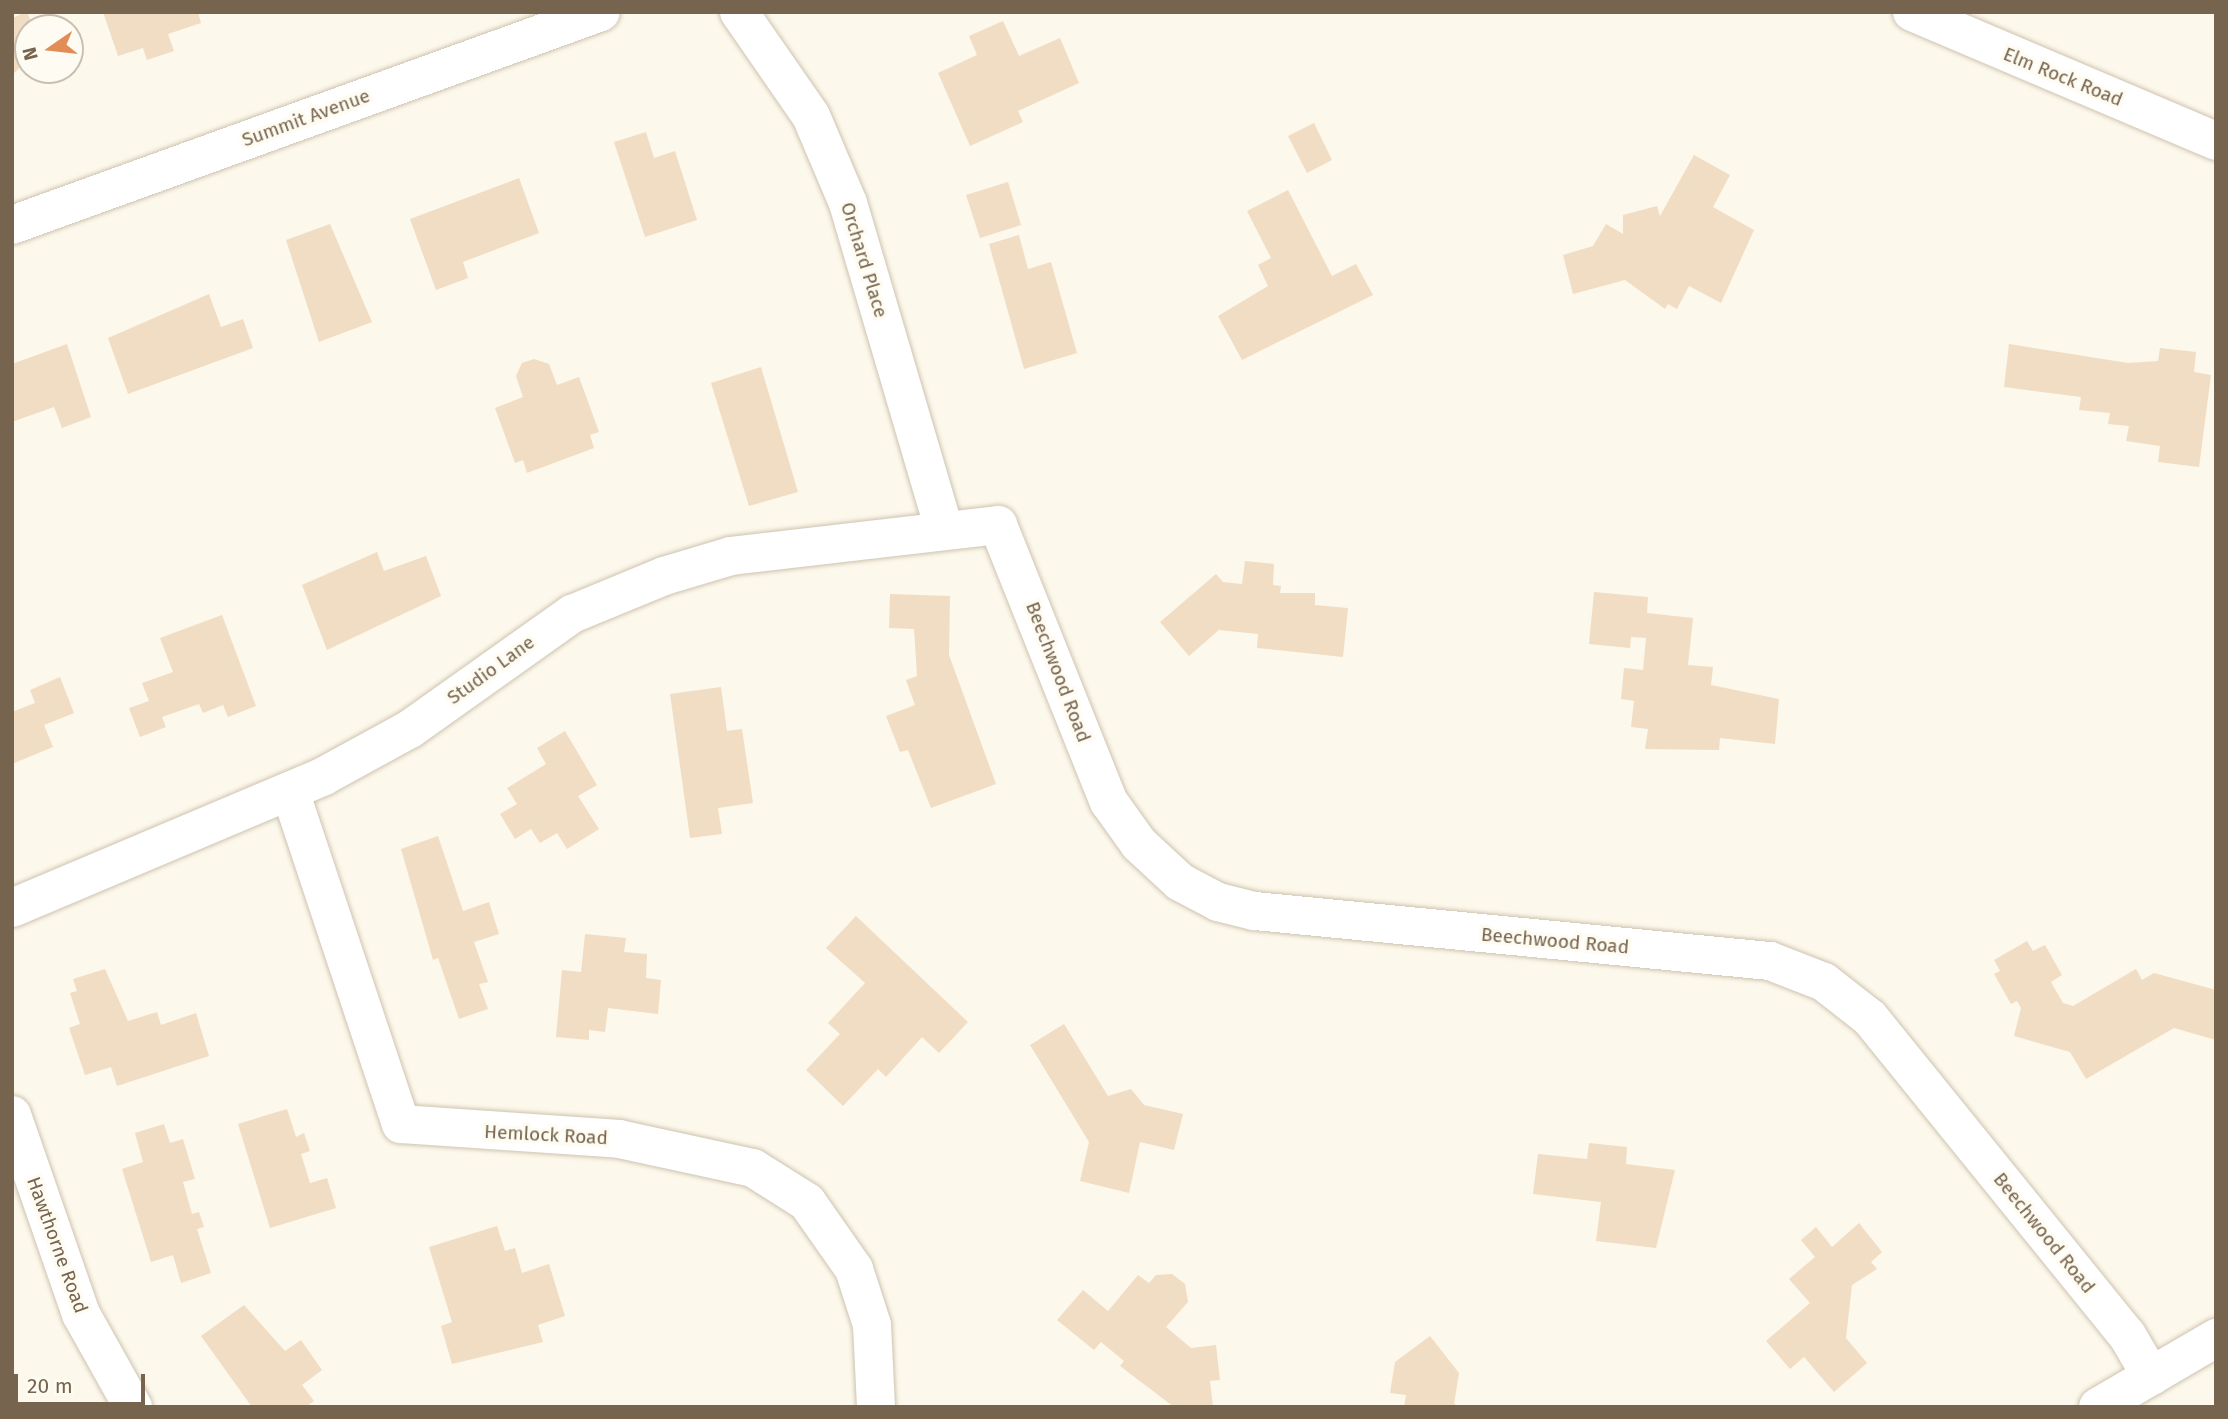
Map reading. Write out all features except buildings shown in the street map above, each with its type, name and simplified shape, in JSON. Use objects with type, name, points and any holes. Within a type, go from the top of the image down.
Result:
[{"type":"street","name":"Summit Avenue","points":[[12,225],[601,12]]},
{"type":"street","name":"Orchard Place","points":[[738,12],[811,116],[848,203],[944,529]]},
{"type":"street","name":"Elm Rock Road","points":[[1912,12],[2216,141]]},
{"type":"street","name":"Studio Lane","points":[[12,908],[290,791],[410,729],[572,614],[664,576],[731,556],[944,529],[998,525]]},
{"type":"street","name":"Beechwood Road","points":[[998,525],[1109,802],[1139,844],[1180,882],[1218,902],[1255,911],[1770,961],[1824,982],[1870,1018],[2127,1335],[2151,1376]]},
{"type":"street","name":"Hemlock Road","points":[[290,791],[401,1124],[619,1139],[753,1168],[807,1202],[854,1269],[872,1325],[876,1407]]},
{"type":"street","name":"Hawthorne Road","points":[[12,1115],[76,1302],[133,1407]]},
{"type":"street","points":[[2098,1407],[2216,1338]]}]
